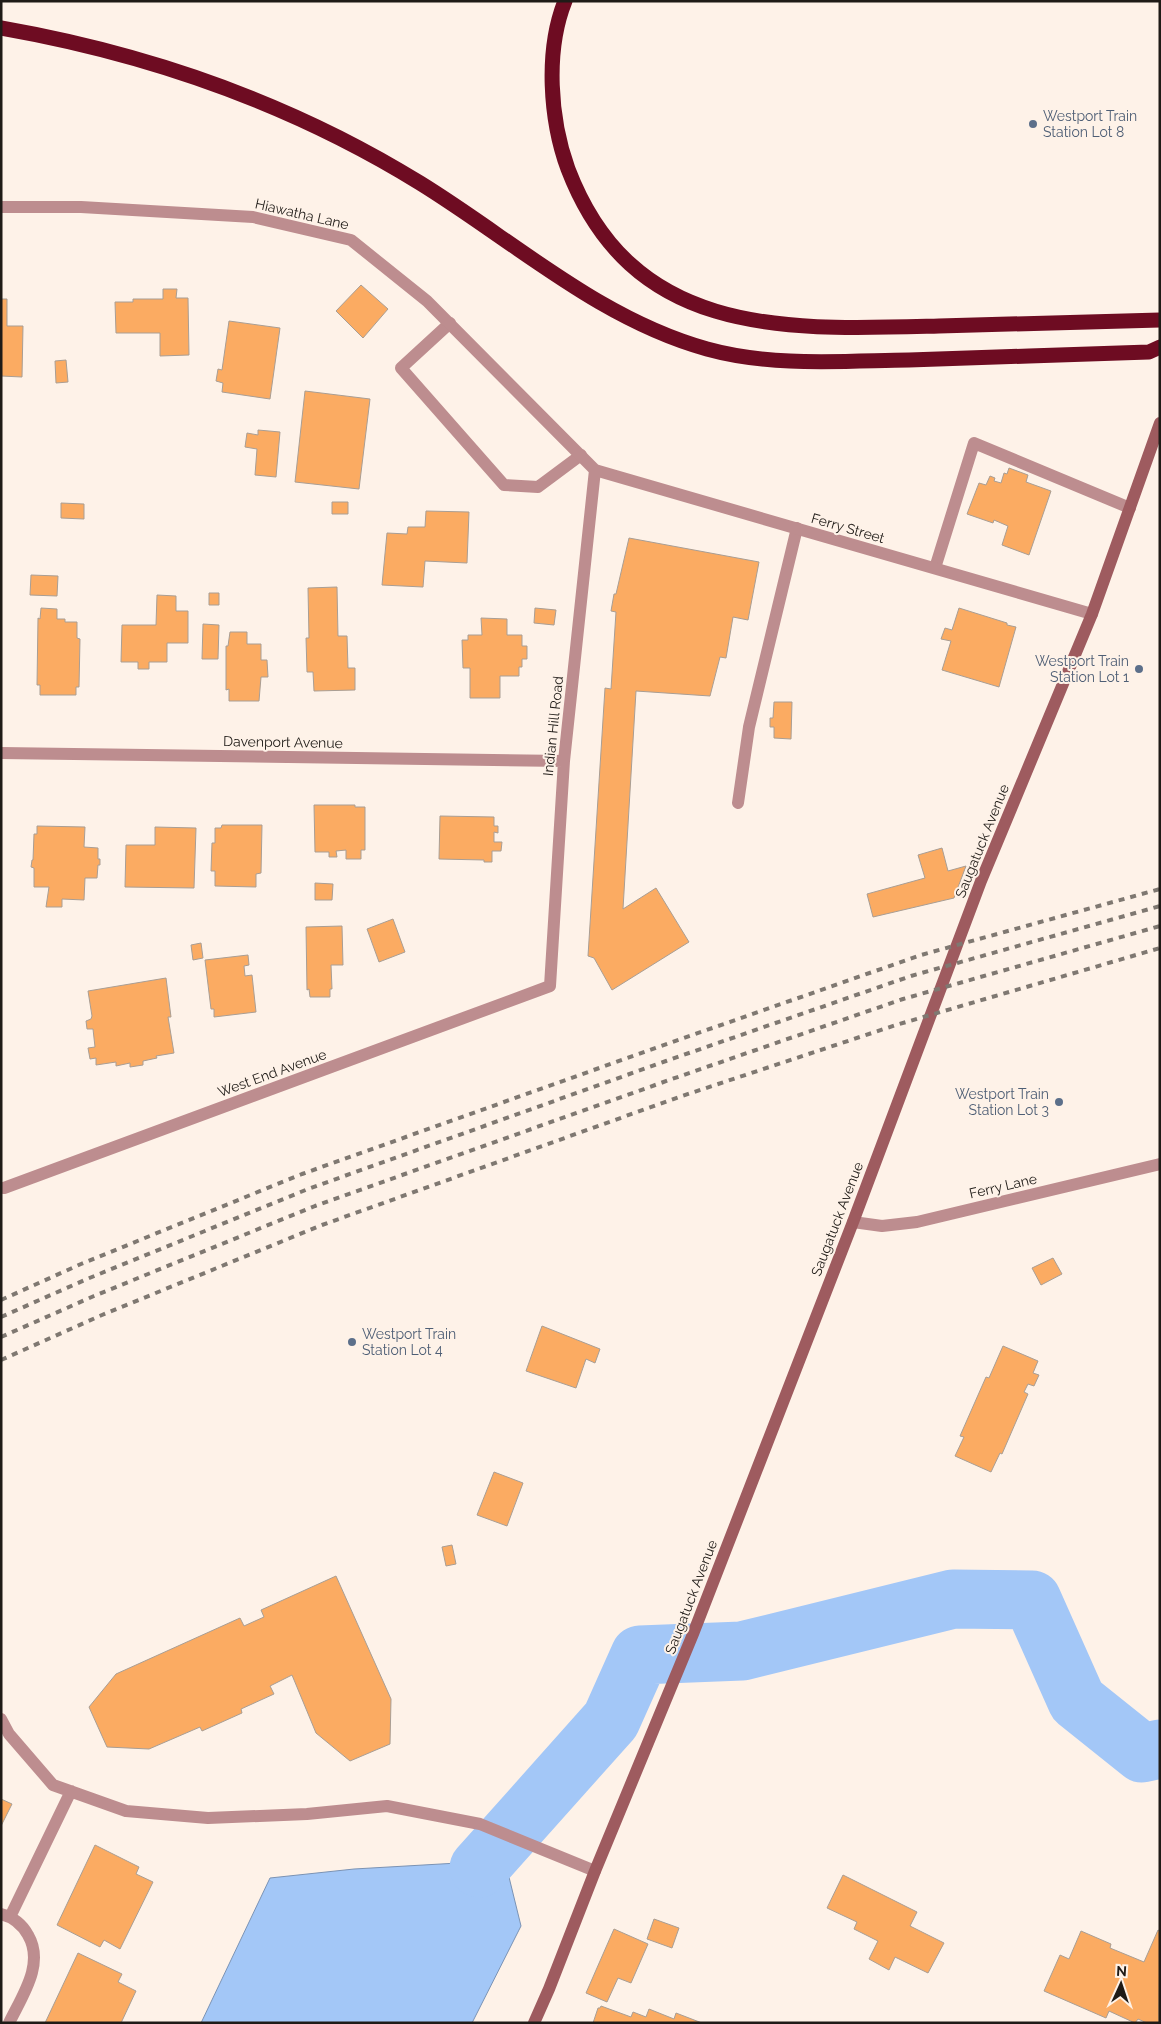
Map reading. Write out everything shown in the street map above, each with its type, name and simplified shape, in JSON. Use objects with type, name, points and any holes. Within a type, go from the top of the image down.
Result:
[{"type":"highway","points":[[565,1],[556,37],[552,66],[556,126],[563,156],[587,211],[622,258],[666,290],[692,303],[747,320],[802,326],[868,328],[1160,320]]},
{"type":"highway","points":[[1,28],[92,46],[140,60],[204,80],[284,112],[419,182],[529,258],[599,301],[633,320],[671,337],[708,349],[745,357],[780,361],[842,362],[1149,352],[1160,348]]},
{"type":"main road","name":"Saugatuck Avenue","points":[[534,2023],[693,1634],[853,1222],[981,881],[1092,614],[1160,423]]},
{"type":"street","name":"Hiawatha Lane","points":[[1,207],[81,208],[253,217],[351,240],[427,301],[595,470]]},
{"type":"street","points":[[450,323],[401,368],[504,486],[538,487],[581,455]]},
{"type":"street","points":[[935,568],[974,443],[1130,508]]},
{"type":"street","name":"Ferry Street","points":[[595,470],[1092,614]]},
{"type":"street","name":"Indian Hill Road","points":[[550,986],[564,761],[595,470]]},
{"type":"street","points":[[738,803],[749,727],[797,528]]},
{"type":"street","name":"Davenport Avenue","points":[[1,753],[564,761]]},
{"type":"street","name":"West End Avenue","points":[[4,1188],[550,986]]},
{"type":"street","name":"Ferry Lane","points":[[853,1222],[882,1226],[917,1222],[1160,1164]]},
{"type":"street","points":[[1,1719],[9,1734],[53,1785],[126,1811],[208,1818],[307,1814],[387,1806],[480,1824],[595,1871]]},
{"type":"street","points":[[9,2023],[30,1978],[35,1961],[33,1943],[24,1928],[6,1915],[71,1791]]},
{"type":"water","points":[[458,1863],[508,1873],[521,1926],[472,2023],[201,2023],[270,1878],[354,1869]]},
{"type":"building","points":[[361,285],[388,309],[363,338],[336,311]]},
{"type":"building","points":[[163,289],[177,289],[176,298],[188,298],[189,355],[160,356],[160,333],[116,333],[115,302],[133,302],[133,299],[163,299]]},
{"type":"building","points":[[1,299],[7,299],[7,326],[23,326],[22,377],[1,376]]},
{"type":"building","points":[[229,321],[280,328],[270,399],[222,392],[223,383],[216,381],[218,369],[222,370]]},
{"type":"building","points":[[66,360],[68,382],[56,383],[55,361]]},
{"type":"building","points":[[305,391],[370,399],[359,489],[295,482]]},
{"type":"building","points":[[258,430],[280,432],[276,477],[255,475],[257,449],[245,447],[247,433],[258,435]]},
{"type":"building","points":[[1009,468],[1028,475],[1026,482],[1051,491],[1029,555],[1002,545],[1008,526],[994,520],[993,523],[967,514],[979,483],[986,485],[990,476],[995,478],[994,481],[1001,483],[1004,473],[1007,474]]},
{"type":"building","points":[[332,502],[348,502],[348,514],[332,514]]},
{"type":"building","points":[[61,503],[84,504],[84,519],[61,518]]},
{"type":"building","points":[[426,511],[469,512],[467,563],[425,561],[423,587],[382,585],[387,533],[407,534],[408,527],[425,527]]},
{"type":"building","points":[[629,538],[759,562],[748,620],[733,617],[726,658],[720,657],[710,696],[636,691],[623,909],[656,888],[689,942],[612,990],[594,958],[588,956],[605,688],[611,689],[616,612],[611,611]]},
{"type":"building","points":[[31,575],[58,576],[57,596],[30,595]]},
{"type":"building","points":[[337,587],[338,636],[347,636],[348,668],[355,668],[355,690],[314,691],[313,672],[307,672],[306,638],[309,638],[308,588]]},
{"type":"building","points":[[209,593],[219,593],[219,605],[209,605]]},
{"type":"building","points":[[157,595],[176,596],[176,611],[188,611],[188,643],[167,643],[167,662],[149,662],[149,669],[138,669],[138,662],[121,662],[122,625],[156,625]]},
{"type":"building","points":[[41,608],[57,609],[57,619],[65,619],[65,622],[77,622],[77,638],[80,639],[79,687],[76,687],[76,695],[40,695],[40,685],[37,685],[38,618],[40,619]]},
{"type":"building","points":[[535,608],[556,610],[554,625],[534,623]]},
{"type":"building","points":[[959,608],[1016,627],[999,687],[942,670],[951,641],[941,639],[945,628],[952,630]]},
{"type":"building","points":[[481,618],[507,619],[507,635],[522,635],[522,646],[527,646],[527,659],[522,659],[522,667],[519,667],[519,676],[500,676],[500,698],[470,698],[470,668],[463,668],[462,640],[468,640],[468,635],[482,635]]},
{"type":"building","points":[[203,624],[219,625],[218,659],[202,659]]},
{"type":"building","points":[[230,632],[247,632],[247,644],[261,644],[261,660],[267,660],[268,677],[261,677],[259,701],[229,701],[229,689],[226,690],[226,646],[228,646]]},
{"type":"building","points":[[774,702],[792,702],[791,739],[774,738],[774,727],[770,727],[770,718],[773,718]]},
{"type":"building","points":[[314,805],[355,805],[355,807],[365,807],[365,850],[361,850],[361,859],[346,859],[346,850],[336,851],[337,857],[329,857],[329,852],[315,852]]},
{"type":"building","points":[[440,816],[494,817],[494,826],[498,826],[498,833],[494,832],[494,842],[502,842],[501,851],[492,851],[492,862],[484,862],[484,860],[439,859]]},
{"type":"building","points":[[222,825],[262,825],[261,873],[256,874],[256,887],[215,886],[215,871],[211,871],[212,843],[215,843],[215,828],[221,828]]},
{"type":"building","points":[[37,826],[85,827],[84,847],[98,848],[100,865],[98,865],[97,878],[85,878],[84,900],[62,899],[62,907],[46,907],[49,887],[34,887],[34,868],[31,867],[34,834],[37,834]]},
{"type":"building","points":[[155,827],[196,828],[194,888],[125,887],[126,845],[155,845]]},
{"type":"building","points":[[942,848],[948,871],[966,866],[954,898],[873,917],[867,894],[925,878],[918,855]]},
{"type":"building","points":[[315,883],[333,884],[332,900],[315,900]]},
{"type":"building","points":[[393,919],[405,952],[379,962],[367,929]]},
{"type":"building","points":[[342,926],[343,965],[331,965],[332,989],[330,989],[330,997],[310,997],[309,989],[307,990],[306,927]]},
{"type":"building","points":[[201,943],[203,958],[193,960],[191,945]]},
{"type":"building","points":[[248,955],[249,965],[244,966],[245,976],[252,975],[256,1012],[214,1017],[214,1009],[211,1009],[205,960]]},
{"type":"building","points":[[166,978],[171,1017],[168,1017],[174,1053],[156,1056],[157,1058],[143,1061],[143,1065],[130,1067],[130,1063],[116,1066],[116,1062],[96,1065],[96,1058],[90,1059],[88,1048],[95,1047],[93,1029],[87,1029],[86,1021],[91,1019],[92,1016],[88,991]]},
{"type":"building","points":[[1053,1258],[1062,1274],[1041,1285],[1032,1268]]},
{"type":"building","points":[[542,1326],[600,1349],[595,1363],[586,1359],[576,1388],[526,1371]]},
{"type":"building","points":[[1003,1346],[1038,1361],[1033,1373],[1039,1375],[1034,1386],[1028,1384],[1024,1392],[1028,1394],[1002,1454],[1000,1453],[991,1472],[955,1456],[964,1437],[960,1436],[986,1377],[989,1378]]},
{"type":"building","points":[[494,1472],[523,1483],[507,1526],[477,1515]]},
{"type":"building","points":[[452,1545],[456,1564],[446,1566],[442,1547]]},
{"type":"building","points":[[336,1576],[391,1699],[390,1744],[350,1761],[316,1733],[292,1675],[270,1686],[274,1694],[241,1709],[242,1713],[202,1731],[200,1727],[149,1749],[107,1747],[89,1707],[116,1674],[240,1618],[244,1626],[264,1617],[261,1610]]},
{"type":"building","points":[[1,1799],[12,1804],[1,1826]]},
{"type":"building","points":[[95,1845],[139,1867],[136,1874],[153,1882],[120,1949],[104,1940],[100,1947],[57,1925]]},
{"type":"building","points":[[843,1875],[917,1912],[910,1926],[944,1943],[928,1973],[895,1957],[889,1970],[869,1959],[878,1941],[854,1929],[857,1922],[827,1908]]},
{"type":"building","points":[[654,1919],[679,1928],[672,1948],[647,1939]]},
{"type":"building","points":[[614,1929],[648,1944],[631,1983],[618,1978],[607,2002],[586,1993]]},
{"type":"building","points":[[1158,1930],[1160,1931],[1159,2023],[1147,2023],[1138,2019],[1135,2023],[1109,2011],[1106,2018],[1044,1991],[1060,1955],[1069,1959],[1081,1931],[1111,1944],[1110,1948],[1144,1962]]},
{"type":"building","points":[[78,1953],[122,1974],[118,1982],[136,1991],[121,2023],[45,2023]]},
{"type":"building","points":[[601,2006],[631,2017],[633,2012],[646,2017],[649,2009],[674,2019],[676,2013],[702,2023],[593,2023],[598,2008]]},
{"type":"waterway","points":[[479,1868],[611,1720],[640,1655],[742,1651],[953,1599],[1032,1600],[1077,1701],[1142,1753],[1160,1749]]},
{"type":"railway","points":[[1,1300],[81,1264],[302,1174],[661,1046],[921,955],[1160,889]]},
{"type":"railway","points":[[1,1317],[87,1279],[308,1189],[666,1061],[911,976],[1160,906]]},
{"type":"railway","points":[[1,1337],[94,1296],[315,1206],[672,1079],[903,999],[1160,926]]},
{"type":"railway","points":[[1,1360],[102,1315],[322,1225],[679,1097],[896,1025],[1160,948]]},
{"type":"place","name":"Westport Train Station Lot 8","points":[[1033,124]]},
{"type":"place","name":"Westport Train Station Lot 1","points":[[1139,669]]},
{"type":"place","name":"Westport Train Station Lot 3","points":[[1059,1102]]},
{"type":"place","name":"Westport Train Station Lot 4","points":[[352,1342]]}]
